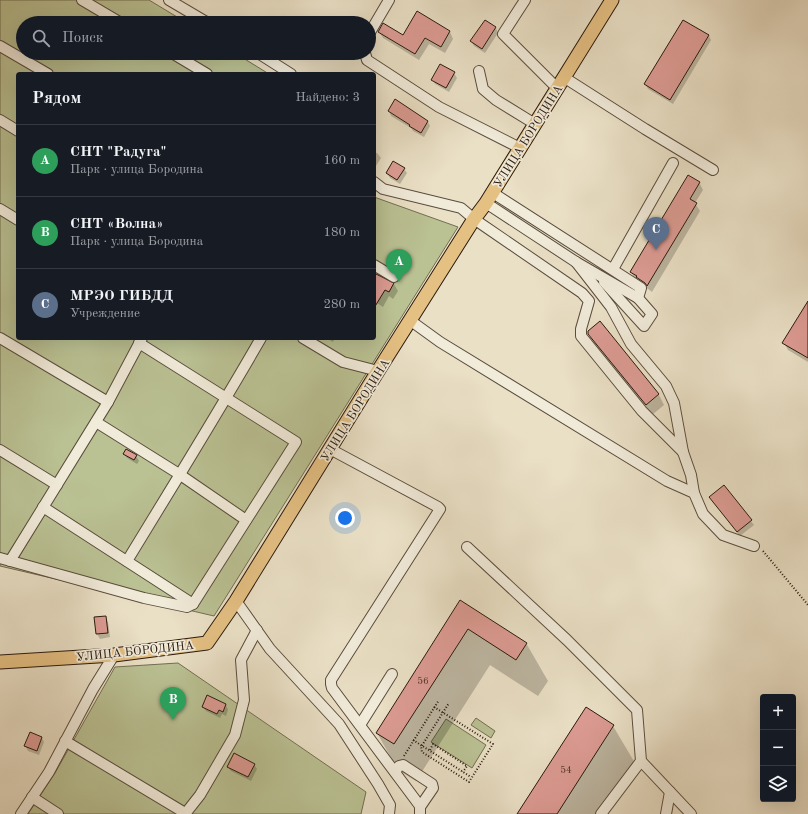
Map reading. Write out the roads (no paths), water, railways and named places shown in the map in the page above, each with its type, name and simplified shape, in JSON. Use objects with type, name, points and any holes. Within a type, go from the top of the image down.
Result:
[{"type":"main road","name":"УЛИЦА БОРОДИНА","points":[[0,662],[114,655],[207,643],[236,601],[474,219],[490,198],[612,0]]},
{"type":"street","points":[[82,0],[109,16]]},
{"type":"street","points":[[169,0],[196,16]]},
{"type":"street","points":[[376,22],[389,0]]},
{"type":"street","points":[[524,0],[504,34],[558,89]]},
{"type":"street","points":[[0,46],[16,55]]},
{"type":"street","points":[[24,60],[45,72]]},
{"type":"street","points":[[184,60],[204,72]]},
{"type":"street","points":[[269,60],[288,72]]},
{"type":"street","points":[[367,60],[439,107],[520,148]]},
{"type":"street","points":[[479,71],[483,89],[496,100],[535,124]]},
{"type":"street","points":[[564,78],[713,170]]},
{"type":"street","points":[[0,120],[16,130]]},
{"type":"street","points":[[613,269],[673,163]]},
{"type":"street","points":[[376,183],[384,189],[461,208],[474,219],[582,293],[589,301],[581,329],[581,336],[642,411],[683,452]]},
{"type":"street","points":[[490,198],[576,262],[638,298],[652,314],[644,326],[599,276]]},
{"type":"street","points":[[490,198],[613,269],[641,288],[638,298]]},
{"type":"street","points":[[0,209],[16,219]]},
{"type":"street","points":[[576,262],[612,307],[631,344],[666,386],[674,403],[683,452],[691,475],[694,493],[703,514],[723,535],[754,546]]},
{"type":"street","points":[[376,266],[394,278]]},
{"type":"street","points":[[411,321],[440,342],[667,481],[694,493]]},
{"type":"street","points":[[0,338],[108,402]]},
{"type":"street","points":[[127,561],[227,398],[260,340]]},
{"type":"street","points":[[306,340],[343,362],[378,371]]},
{"type":"street","points":[[140,341],[296,442],[193,604],[187,607],[144,598],[5,559],[58,485],[108,402],[140,341]]},
{"type":"street","points":[[96,422],[180,474],[246,520]]},
{"type":"street","points":[[330,449],[438,507],[440,510],[331,680],[332,688],[360,725],[398,768],[420,811]]},
{"type":"street","points":[[0,450],[58,485]]},
{"type":"street","points":[[43,507],[193,604]]},
{"type":"street","points":[[467,548],[567,640],[637,710],[641,761],[691,814]]},
{"type":"street","points":[[236,601],[270,649],[339,724],[390,805],[389,814]]},
{"type":"street","points":[[65,741],[185,814],[200,795],[235,735],[244,700],[242,660],[257,630]]},
{"type":"street","points":[[21,814],[49,772],[93,689],[114,655]]},
{"type":"street","points":[[360,725],[392,674]]},
{"type":"street","points":[[601,814],[641,761]]},
{"type":"street","points":[[398,768],[434,786],[420,811]]},
{"type":"street","points":[[666,814],[670,792]]},
{"type":"street","points":[[32,797],[58,814]]},
{"type":"place","name":"МРЭО ГИБДД","points":[[656,250]]},
{"type":"place","name":"СНТ \"Радуга\"","points":[[399,282]]},
{"type":"place","name":"СНТ «Волна»","points":[[173,720]]}]
